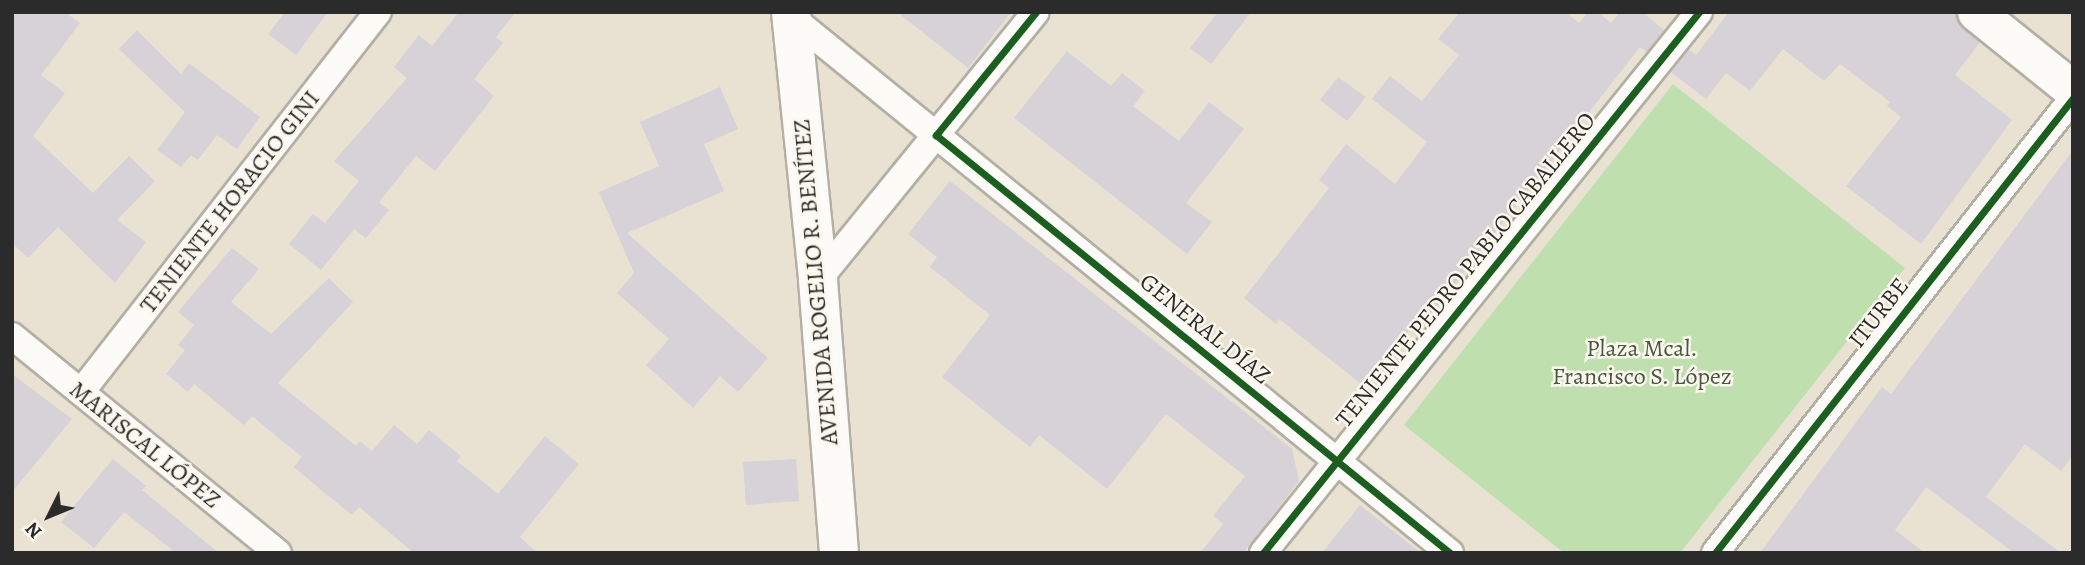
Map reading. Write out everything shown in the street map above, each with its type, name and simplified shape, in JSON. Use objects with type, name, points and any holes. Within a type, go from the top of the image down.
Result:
[{"type":"main road","name":"AVENIDA ROGELIO R. BENÍTEZ","points":[[789,14],[818,280],[839,553]]},
{"type":"street","name":"TENIENTE HORACIO GINI","points":[[81,392],[378,12]]},
{"type":"street","points":[[818,280],[1036,12]]},
{"type":"street","name":"TENIENTE PEDRO PABLO CABALLERO","points":[[1264,553],[1699,12]]},
{"type":"street","points":[[1976,12],[2073,90]]},
{"type":"street","name":"GENERAL DÍAZ","points":[[789,14],[1450,553]]},
{"type":"street","name":"ITURBE","points":[[1715,553],[2073,98]]},
{"type":"street","name":"MARISCAL LÓPEZ","points":[[12,337],[278,553]]},
{"type":"green space","name":"Plaza Mcal. Francisco S. López","points":[[1673,84],[1905,268],[1680,553],[1564,553],[1404,425]]},
{"type":"building","points":[[12,12],[65,12],[80,23],[41,75],[65,93],[33,136],[93,193],[129,156],[155,181],[117,220],[146,242],[115,283],[58,227],[28,258],[12,243]]},
{"type":"building","points":[[285,12],[328,12],[296,55],[268,34]]},
{"type":"building","points":[[459,12],[516,12],[496,37],[503,43],[474,79],[494,96],[435,171],[416,156],[379,202],[389,210],[366,238],[354,229],[321,270],[289,244],[313,214],[325,223],[359,181],[334,161],[407,78],[394,67],[419,35],[432,46]]},
{"type":"building","points":[[897,12],[1011,12],[968,68]]},
{"type":"building","points":[[1218,12],[1251,12],[1211,64],[1190,48]]},
{"type":"building","points":[[1460,12],[1565,12],[1579,23],[1588,12],[1598,12],[1611,23],[1620,12],[1642,12],[1664,30],[1647,52],[1640,47],[1416,334],[1410,330],[1365,387],[1279,319],[1276,324],[1244,298],[1329,188],[1319,180],[1346,144],[1395,184],[1427,142],[1372,99],[1390,76],[1422,101],[1459,55],[1438,39]]},
{"type":"building","points":[[1729,12],[1956,12],[1962,28],[1980,42],[1955,75],[2012,120],[1921,244],[1846,186],[1901,117],[1887,106],[1890,102],[1840,64],[1824,81],[1783,49],[1750,91],[1726,73],[1706,99],[1671,72],[1689,50],[1696,55]]},
{"type":"building","points":[[137,30],[181,74],[189,63],[260,117],[237,149],[217,135],[198,160],[191,155],[181,167],[157,150],[185,112],[119,49]]},
{"type":"building","points":[[1067,51],[1111,86],[1122,73],[1145,91],[1133,106],[1179,141],[1209,102],[1244,129],[1186,203],[1212,222],[1187,254],[1014,118]]},
{"type":"building","points":[[1338,77],[1366,97],[1347,121],[1320,100]]},
{"type":"building","points":[[720,87],[738,129],[704,144],[724,191],[627,233],[768,358],[738,392],[720,376],[693,408],[646,365],[669,339],[617,293],[634,273],[599,192],[659,166],[640,122]]},
{"type":"building","points":[[2073,150],[2073,455],[2061,471],[2025,444],[1986,497],[2061,553],[2014,553],[1926,487],[1895,530],[1925,553],[1760,553],[1882,387],[1891,394]]},
{"type":"building","points":[[950,181],[1292,449],[1299,481],[1243,553],[1200,553],[1223,524],[1213,516],[1245,476],[1166,414],[1107,489],[1039,435],[1030,447],[942,377],[990,315],[930,267],[937,257],[908,234]]},
{"type":"building","points":[[232,248],[259,269],[231,302],[271,334],[329,278],[353,302],[278,383],[356,446],[360,441],[372,451],[394,425],[417,444],[429,430],[461,456],[457,461],[498,494],[545,436],[579,464],[520,537],[537,553],[414,553],[359,507],[352,515],[321,490],[294,467],[302,457],[252,416],[244,425],[194,384],[188,392],[166,374],[185,350],[178,345],[194,325],[178,312]]},
{"type":"building","points":[[12,374],[72,419],[12,492]]},
{"type":"building","points":[[113,459],[146,486],[142,490],[219,553],[176,553],[124,512],[94,548],[61,522]]},
{"type":"building","points":[[796,459],[799,501],[746,505],[743,462]]},
{"type":"building","points":[[1360,505],[1421,553],[1322,553]]},
{"type":"cycle path","points":[[1036,12],[936,135],[1450,553]]},
{"type":"cycle path","points":[[1263,553],[1699,12]]},
{"type":"cycle path","points":[[1715,553],[2073,98]]}]
